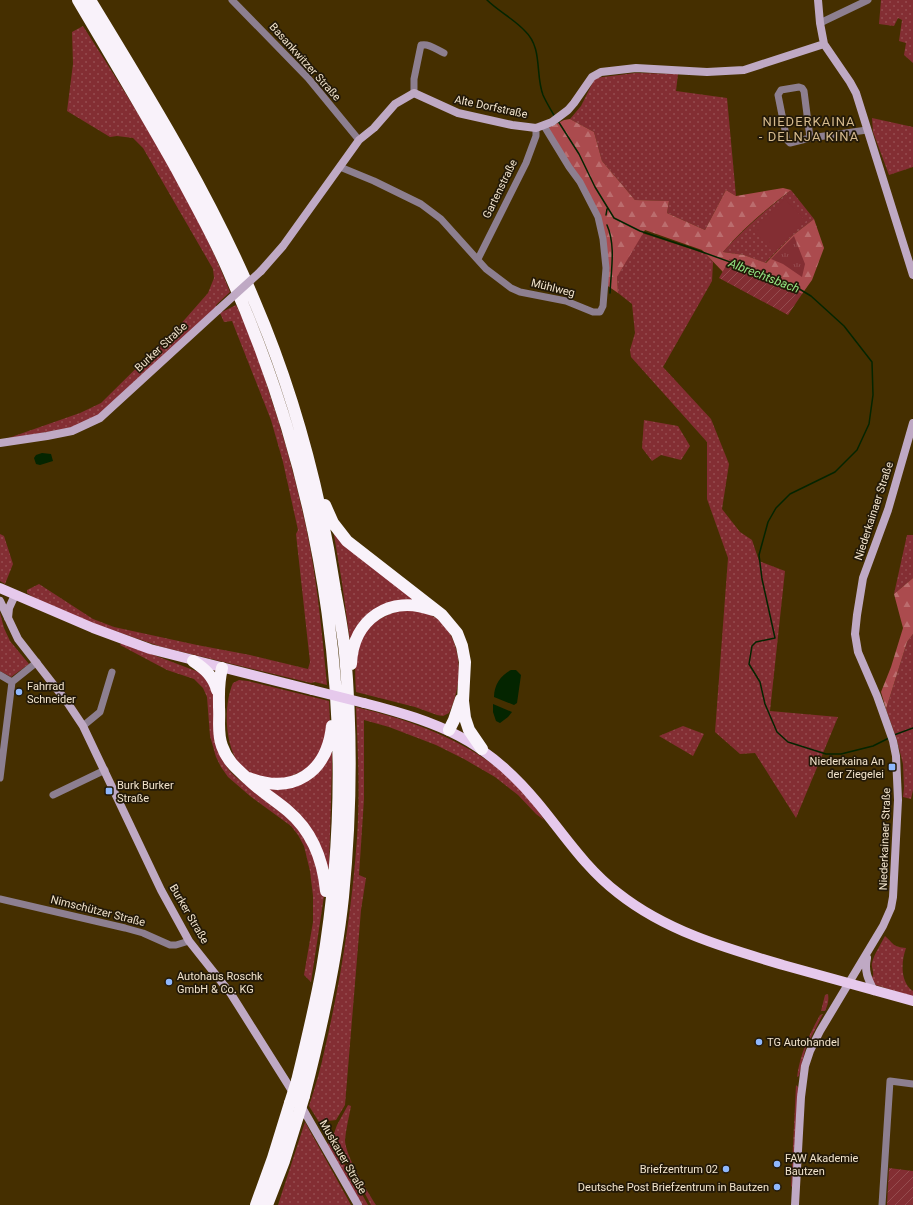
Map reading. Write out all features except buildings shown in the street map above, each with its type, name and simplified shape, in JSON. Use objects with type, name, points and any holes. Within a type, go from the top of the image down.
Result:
[{"type":"highway","points":[[78,0],[143,108],[200,212],[228,268],[265,359],[288,428],[312,521],[327,605],[338,729],[336,852],[329,916],[320,977],[311,1022],[290,1103],[273,1158],[256,1205]]},
{"type":"highway","points":[[90,0],[156,110],[210,207],[259,311],[287,386],[316,487],[330,552],[339,613],[344,650],[348,703],[349,800],[343,897],[328,998],[321,1028],[298,1116],[284,1161],[267,1205]]},
{"type":"highway","points":[[316,487],[333,523],[347,541],[436,611],[452,626],[462,646],[465,662],[465,718],[469,730],[482,749]]},
{"type":"highway","points":[[348,703],[352,651],[356,637],[367,621],[383,611],[400,606],[418,606],[436,611]]},
{"type":"highway","points":[[193,661],[207,671],[218,691]]},
{"type":"highway","points":[[225,669],[218,691],[219,734],[221,745],[230,762],[258,789],[294,816],[310,837],[318,853],[324,871],[329,916]]},
{"type":"highway","points":[[219,708],[225,669]]},
{"type":"highway","points":[[244,776],[264,783],[284,784],[302,778],[317,766],[327,750],[331,737],[335,683]]},
{"type":"highway","points":[[449,730],[464,690]]},
{"type":"main road","points":[[0,588],[92,628],[150,649],[417,717],[449,730],[482,749],[504,767],[521,784],[591,868],[617,893],[647,913],[674,928],[707,941],[753,956],[913,1001]]},
{"type":"street","name":"Basankwitzer Straße","points":[[232,0],[308,78],[359,140]]},
{"type":"street","points":[[818,0],[824,44],[856,93],[913,275]]},
{"type":"street","points":[[820,23],[868,0]]},
{"type":"street","points":[[544,125],[562,115],[574,103],[592,77],[601,72],[636,68],[706,72],[744,70],[824,44]]},
{"type":"street","points":[[340,167],[359,140],[374,128],[395,104],[414,93],[414,79],[421,45],[428,45],[444,53]]},
{"type":"street","points":[[810,138],[804,91],[799,87],[781,90],[778,95],[787,140],[790,143],[810,138],[867,130]]},
{"type":"street","name":"Alte Dorfstraße","points":[[414,93],[458,113],[512,125],[544,125]]},
{"type":"street","name":"Mühlweg","points":[[340,167],[374,181],[421,204],[441,219],[486,269],[511,288],[520,292],[566,301],[593,312],[600,312],[603,306],[606,268],[603,239],[598,217],[580,182],[569,167],[544,125]]},
{"type":"street","name":"Gartenstraße","points":[[478,259],[526,163],[536,136],[544,125]]},
{"type":"street","name":"Burker Straße","points":[[0,443],[72,431],[100,418],[261,271],[283,246],[340,167]]},
{"type":"street","name":"Niederkainaer Straße","points":[[795,1205],[801,1097],[805,1066],[810,1051],[820,1031],[883,926],[891,908],[893,897],[897,848],[898,800],[896,756],[893,741],[877,696],[858,652],[855,634],[863,578],[885,517],[913,423]]},
{"type":"street","points":[[8,618],[9,608],[15,595]]},
{"type":"street","name":"Burker Straße","points":[[0,601],[18,639],[83,726],[161,890],[189,941],[231,994],[310,1120]]},
{"type":"street","points":[[0,778],[12,682],[36,662]]},
{"type":"street","points":[[83,726],[100,712],[112,672]]},
{"type":"street","points":[[0,674],[12,682]]},
{"type":"street","points":[[53,795],[105,770]]},
{"type":"street","name":"Nimschützer Straße","points":[[0,898],[125,928],[143,933],[170,945],[176,945],[189,941]]},
{"type":"street","name":"Niederkainaer Straße","points":[[868,953],[865,967],[866,978],[874,991]]},
{"type":"street","points":[[882,1205],[890,1081],[913,1084]]},
{"type":"street","name":"Muskauer Straße","points":[[310,1120],[358,1205]]},
{"type":"green space","points":[[881,0],[913,0],[913,63],[904,55],[906,43],[899,41],[902,20],[898,18],[894,26],[879,24]]},
{"type":"green space","points":[[83,26],[163,155],[199,222],[230,292],[216,305],[218,310],[100,417],[84,425],[0,441],[80,413],[101,403],[179,326],[208,293],[214,278],[213,269],[143,148],[133,138],[117,136],[110,137],[67,111],[73,64],[72,32]]},
{"type":"green space","points":[[635,73],[678,74],[676,91],[727,98],[736,196],[726,190],[705,230],[667,213],[669,201],[635,200],[602,161],[594,132],[570,119],[581,106],[595,78]]},
{"type":"green space","points":[[872,118],[913,127],[913,167],[889,175],[873,132]]},
{"type":"green space","points":[[570,119],[594,132],[602,161],[635,200],[669,201],[667,213],[705,230],[726,190],[736,196],[783,188],[791,190],[755,219],[723,252],[744,255],[766,263],[792,236],[814,219],[824,248],[812,280],[802,294],[730,259],[723,272],[702,250],[645,230],[617,277],[618,293],[605,284],[601,228],[548,128],[564,120]]},
{"type":"green space","points":[[791,190],[814,219],[792,236],[765,263],[744,255],[723,252],[755,220]]},
{"type":"green space","points":[[785,199],[806,221],[773,252],[752,229]]},
{"type":"green space","points":[[642,233],[706,254],[713,262],[712,281],[663,367],[711,419],[729,464],[722,509],[740,532],[752,540],[759,561],[785,571],[770,711],[838,717],[796,818],[755,753],[740,754],[715,732],[728,558],[707,499],[707,442],[631,357],[630,350],[635,333],[632,304],[618,293],[617,277]]},
{"type":"green space","points":[[794,236],[805,264],[802,277],[783,264],[771,259]]},
{"type":"green space","points":[[730,259],[802,294],[788,315],[719,278]]},
{"type":"green space","points":[[236,305],[262,370],[285,442],[298,493],[313,566],[327,685],[315,682],[311,683],[162,647],[89,622],[36,599],[27,593],[27,590],[39,584],[93,619],[114,627],[250,655],[308,669],[310,662],[296,534],[298,530],[283,462],[271,420],[232,321],[224,322],[220,313]]},
{"type":"green space","points":[[644,420],[678,426],[690,446],[681,460],[661,455],[652,461],[642,448]]},
{"type":"green space","points":[[333,529],[426,604],[386,605],[350,641]]},
{"type":"green space","points":[[0,534],[4,536],[13,564],[5,584],[0,581]]},
{"type":"green space","points":[[907,535],[913,535],[913,578],[894,594]]},
{"type":"green space","points":[[913,578],[913,634],[907,642],[886,709],[881,692],[891,667],[903,628],[894,594]]},
{"type":"green space","points":[[403,610],[422,612],[435,617],[447,629],[453,640],[459,664],[459,677],[454,702],[449,713],[443,716],[415,707],[356,692],[355,677],[357,651],[361,640],[367,630],[376,622],[388,615]]},
{"type":"green space","points":[[0,613],[4,628],[10,641],[29,664],[11,677],[0,671]]},
{"type":"green space","points":[[913,634],[913,790],[911,799],[903,797],[903,764],[897,740],[886,709],[907,642]]},
{"type":"green space","points":[[122,643],[204,674],[213,685],[220,754],[225,764],[237,778],[293,821],[314,849],[324,896],[311,982],[304,975],[313,922],[313,896],[310,871],[304,846],[298,835],[291,826],[250,796],[228,777],[221,767],[216,757],[210,736],[207,697],[203,688],[194,679],[167,670],[120,645]]},
{"type":"green space","points":[[239,680],[329,701],[330,724],[316,765],[278,782],[251,775],[242,768],[235,758],[231,746],[227,719],[227,706],[233,683]]},
{"type":"green space","points":[[356,707],[410,723],[462,745],[486,760],[508,777],[528,797],[544,820],[536,814],[518,795],[495,777],[464,759],[436,745],[389,727],[364,720],[364,799],[359,875],[366,878],[361,910],[345,1105],[336,1120],[319,1122],[309,1106],[322,1063],[336,996],[349,917],[355,865],[359,789]]},
{"type":"green space","points":[[683,726],[704,734],[693,756],[659,736]]},
{"type":"green space","points":[[330,751],[332,751],[332,767],[329,868],[327,867],[321,850],[257,783],[287,786]]},
{"type":"green space","points":[[885,936],[896,946],[906,948],[903,959],[903,971],[906,982],[913,991],[913,997],[876,985],[870,979],[873,976],[873,960]]},
{"type":"green space","points":[[828,994],[828,1005],[825,1011],[821,1011],[825,995]]},
{"type":"green space","points":[[823,1014],[806,1047],[799,1076],[797,1077],[800,1060],[812,1030],[820,1015]]},
{"type":"green space","points":[[796,1085],[799,1088],[792,1187],[791,1186]]},
{"type":"green space","points":[[348,1105],[351,1106],[345,1136],[346,1147],[357,1173],[376,1205],[371,1205],[354,1173],[331,1142],[337,1125]]},
{"type":"green space","points":[[305,1122],[351,1205],[278,1205]]},
{"type":"green space","points":[[329,1143],[349,1171],[368,1205],[362,1205],[327,1144]]},
{"type":"green space","points":[[889,1168],[913,1171],[913,1205],[887,1205]]},
{"type":"shaded area","points":[[42,453],[51,454],[53,461],[40,465],[36,464],[34,458],[36,455]]},
{"type":"shaded area","points":[[511,670],[516,670],[521,675],[517,703],[514,705],[494,697],[495,688],[499,681]]},
{"type":"shaded area","points":[[493,704],[512,712],[500,723],[496,721],[493,712]]},
{"type":"waterway","name":"Albrechtsbach","points":[[487,0],[521,27],[531,38],[538,62],[539,79],[543,95],[555,117]]},
{"type":"waterway","name":"Albrechtsbach","points":[[558,121],[579,154],[595,187],[614,218],[640,231],[791,284],[811,296],[844,326],[872,362],[873,395],[869,424],[857,450],[835,472],[790,494],[776,508],[768,522],[759,555],[762,579],[775,638],[756,642],[752,646],[749,664],[760,682],[765,704],[777,732],[788,742],[826,754],[841,754],[873,746],[889,738]]},
{"type":"waterway","name":"Albrechtsbach","points":[[606,215],[607,209]]},
{"type":"waterway","points":[[607,225],[610,233],[612,250],[610,293]]},
{"type":"waterway","name":"Albrechtsbach","points":[[894,735],[913,728]]},
{"type":"place","name":"Fahrrad Schneider","points":[[19,692]]},
{"type":"place","name":"Niederkaina An der Ziegelei","points":[[892,767]]},
{"type":"place","name":"Burk Burker Straße","points":[[109,791]]},
{"type":"place","name":"Autohaus Roschk GmbH & Co. KG","points":[[169,982]]},
{"type":"place","name":"TG Autohandel","points":[[759,1042]]},
{"type":"place","name":"FAW Akademie Bautzen","points":[[777,1164]]},
{"type":"place","name":"Briefzentrum 02","points":[[726,1169]]},
{"type":"place","name":"Deutsche Post Briefzentrum in Bautzen","points":[[777,1187]]},
{"type":"district","name":"NIEDERKAINA - DELNJA KINA","points":[[809,128]]}]
